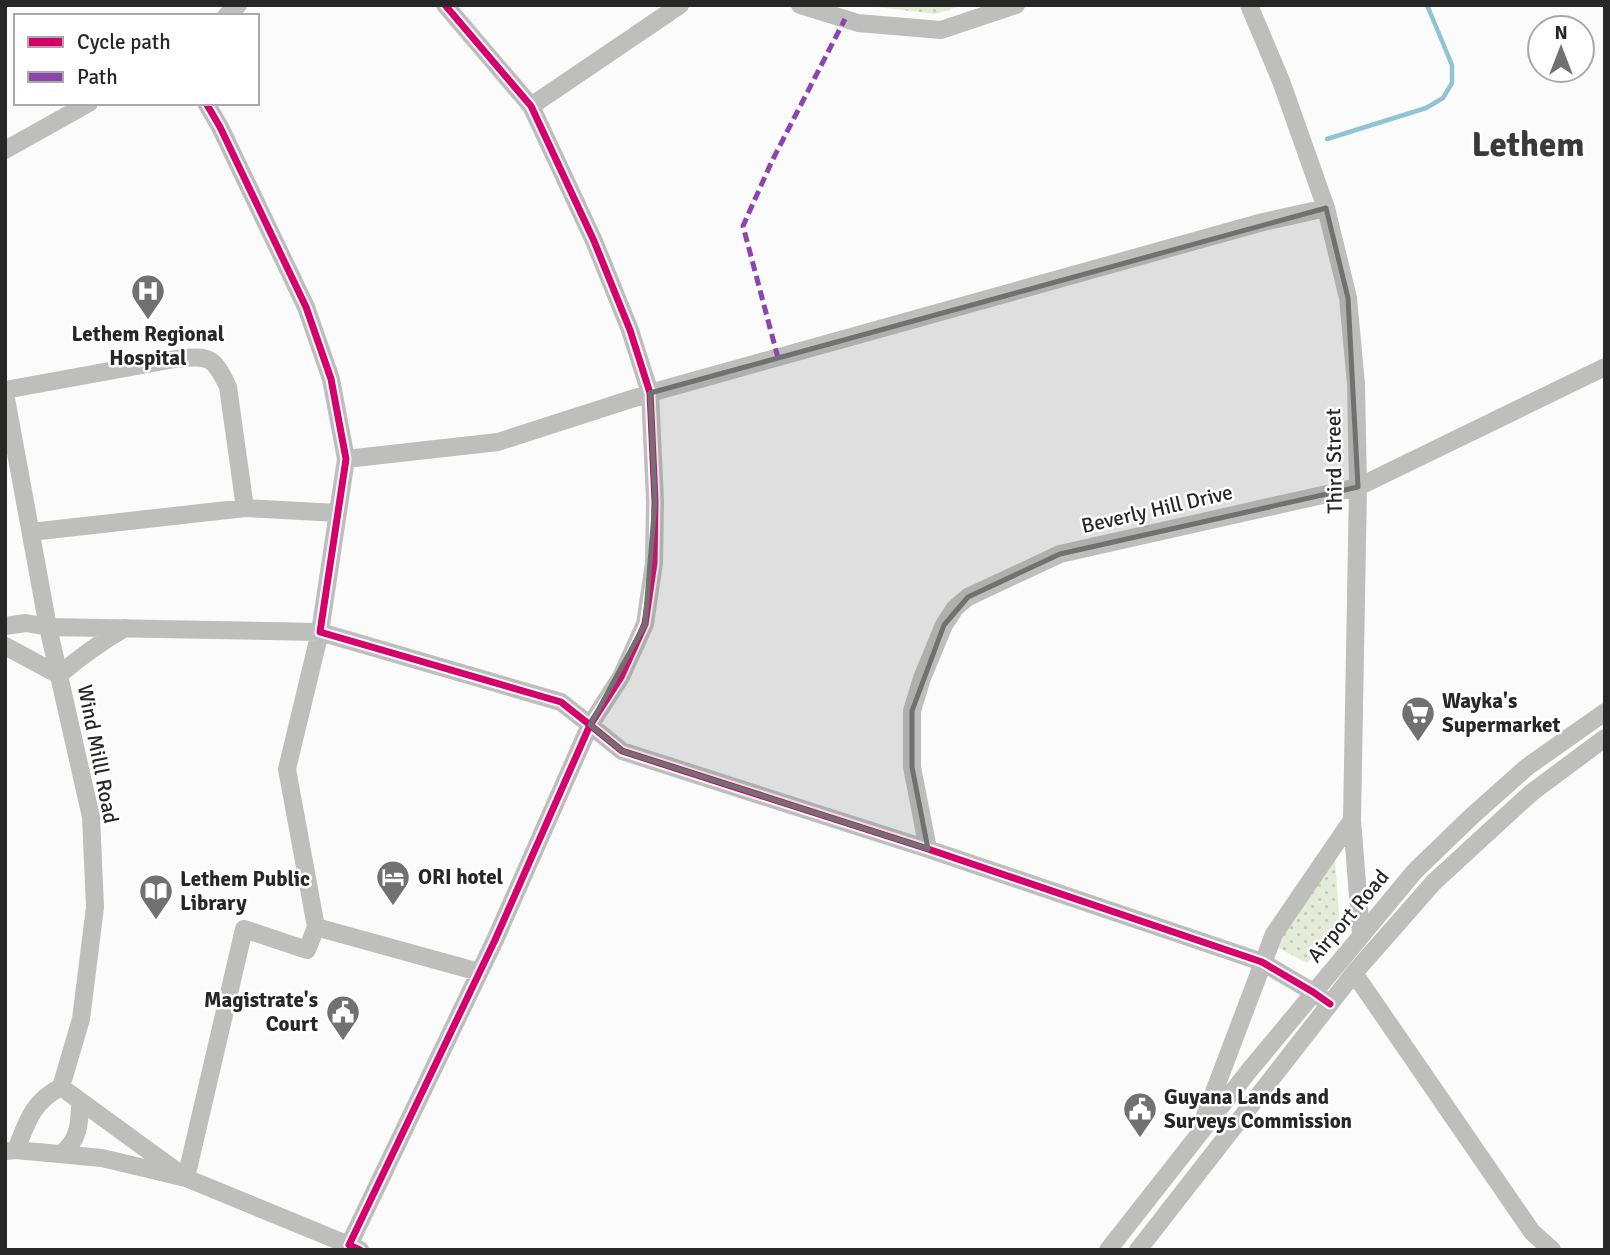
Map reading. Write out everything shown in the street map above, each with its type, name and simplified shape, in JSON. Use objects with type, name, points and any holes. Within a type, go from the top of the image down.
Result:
[{"type":"street","points":[[186,1178],[61,1087],[48,1093],[37,1104],[10,1151],[102,1158],[186,1178],[354,1247],[590,725],[621,677],[645,624],[654,563],[655,501],[650,393],[630,330],[594,241],[531,106],[445,5]]},
{"type":"street","points":[[531,106],[680,5]]},
{"type":"street","points":[[800,5],[858,23],[941,30],[1016,5]]},
{"type":"street","name":"Third Street","points":[[1249,5],[1326,208],[1348,298],[1356,384],[1358,486],[1352,821],[1361,934]]},
{"type":"street","points":[[5,150],[85,105]]},
{"type":"street","points":[[186,1178],[244,929],[307,950],[316,927],[286,768],[320,632],[346,459],[331,379],[306,307],[207,105]]},
{"type":"street","points":[[346,459],[498,442],[650,393],[1263,222],[1326,208]]},
{"type":"street","points":[[5,392],[175,359],[200,357],[212,360],[228,387],[245,508]]},
{"type":"street","name":"Beverly Hill Drive","points":[[928,849],[912,767],[912,711],[922,678],[944,625],[955,608],[968,597],[1060,554],[1358,486],[1605,367]]},
{"type":"street","name":"Wind Milll Road","points":[[5,392],[48,627],[91,817],[95,906],[81,1019],[61,1087]]},
{"type":"street","points":[[31,532],[245,508],[338,513]]},
{"type":"street","points":[[5,625],[26,623],[48,627],[320,632],[561,702],[622,751],[928,849],[1262,962],[1330,1004]]},
{"type":"street","points":[[5,646],[59,675],[125,628]]},
{"type":"street","name":"Airport Road","points":[[1108,1250],[1313,992],[1424,862],[1527,767],[1605,712]]},
{"type":"street","name":"Airport Road","points":[[1138,1250],[1354,973],[1439,877],[1531,793],[1605,738]]},
{"type":"street","points":[[1197,1137],[1274,934],[1352,821]]},
{"type":"street","points":[[1424,862],[1439,877]]},
{"type":"street","points":[[316,927],[480,972]]},
{"type":"street","points":[[1354,973],[1532,1232],[1552,1250]]},
{"type":"street","points":[[61,1154],[69,1149],[76,1139],[80,1123],[80,1101]]},
{"type":"street","points":[[1140,1209],[1158,1223]]},
{"type":"highlighted area","points":[[1326,208],[1348,298],[1358,487],[1060,554],[968,597],[944,625],[912,711],[912,767],[928,849],[622,751],[590,725],[645,624],[655,501],[650,393]]},
{"type":"green space","points":[[861,5],[964,5],[935,14]]},
{"type":"green space","points":[[1335,859],[1340,929],[1307,963],[1273,945]]},
{"type":"waterway","points":[[1327,139],[1426,108],[1443,98],[1452,83],[1452,65],[1427,5]]},
{"type":"marked path","points":[[778,358],[743,226],[772,161],[845,19]]},
{"type":"cycle path","points":[[445,5],[531,106],[594,241],[630,330],[650,393],[655,501],[654,563],[645,624],[621,677],[590,725],[622,751],[928,849],[1262,962],[1330,1004]]},
{"type":"cycle path","points":[[207,105],[306,307],[331,379],[346,459],[320,632],[561,702],[590,725],[495,940],[349,1245],[360,1250]]},
{"type":"place","name":"Lethem Regional Hospital","points":[[148,321]]},
{"type":"place","name":"Wayka's Supermarket","points":[[1418,743]]},
{"type":"place","name":"ORI hotel","points":[[393,907]]},
{"type":"place","name":"Lethem Public Library","points":[[156,921]]},
{"type":"place","name":"Magistrate's Court","points":[[343,1042]]},
{"type":"place","name":"Guyana Lands and Surveys Commission","points":[[1140,1139]]},
{"type":"district","name":"Lethem","points":[[1528,144]]}]
